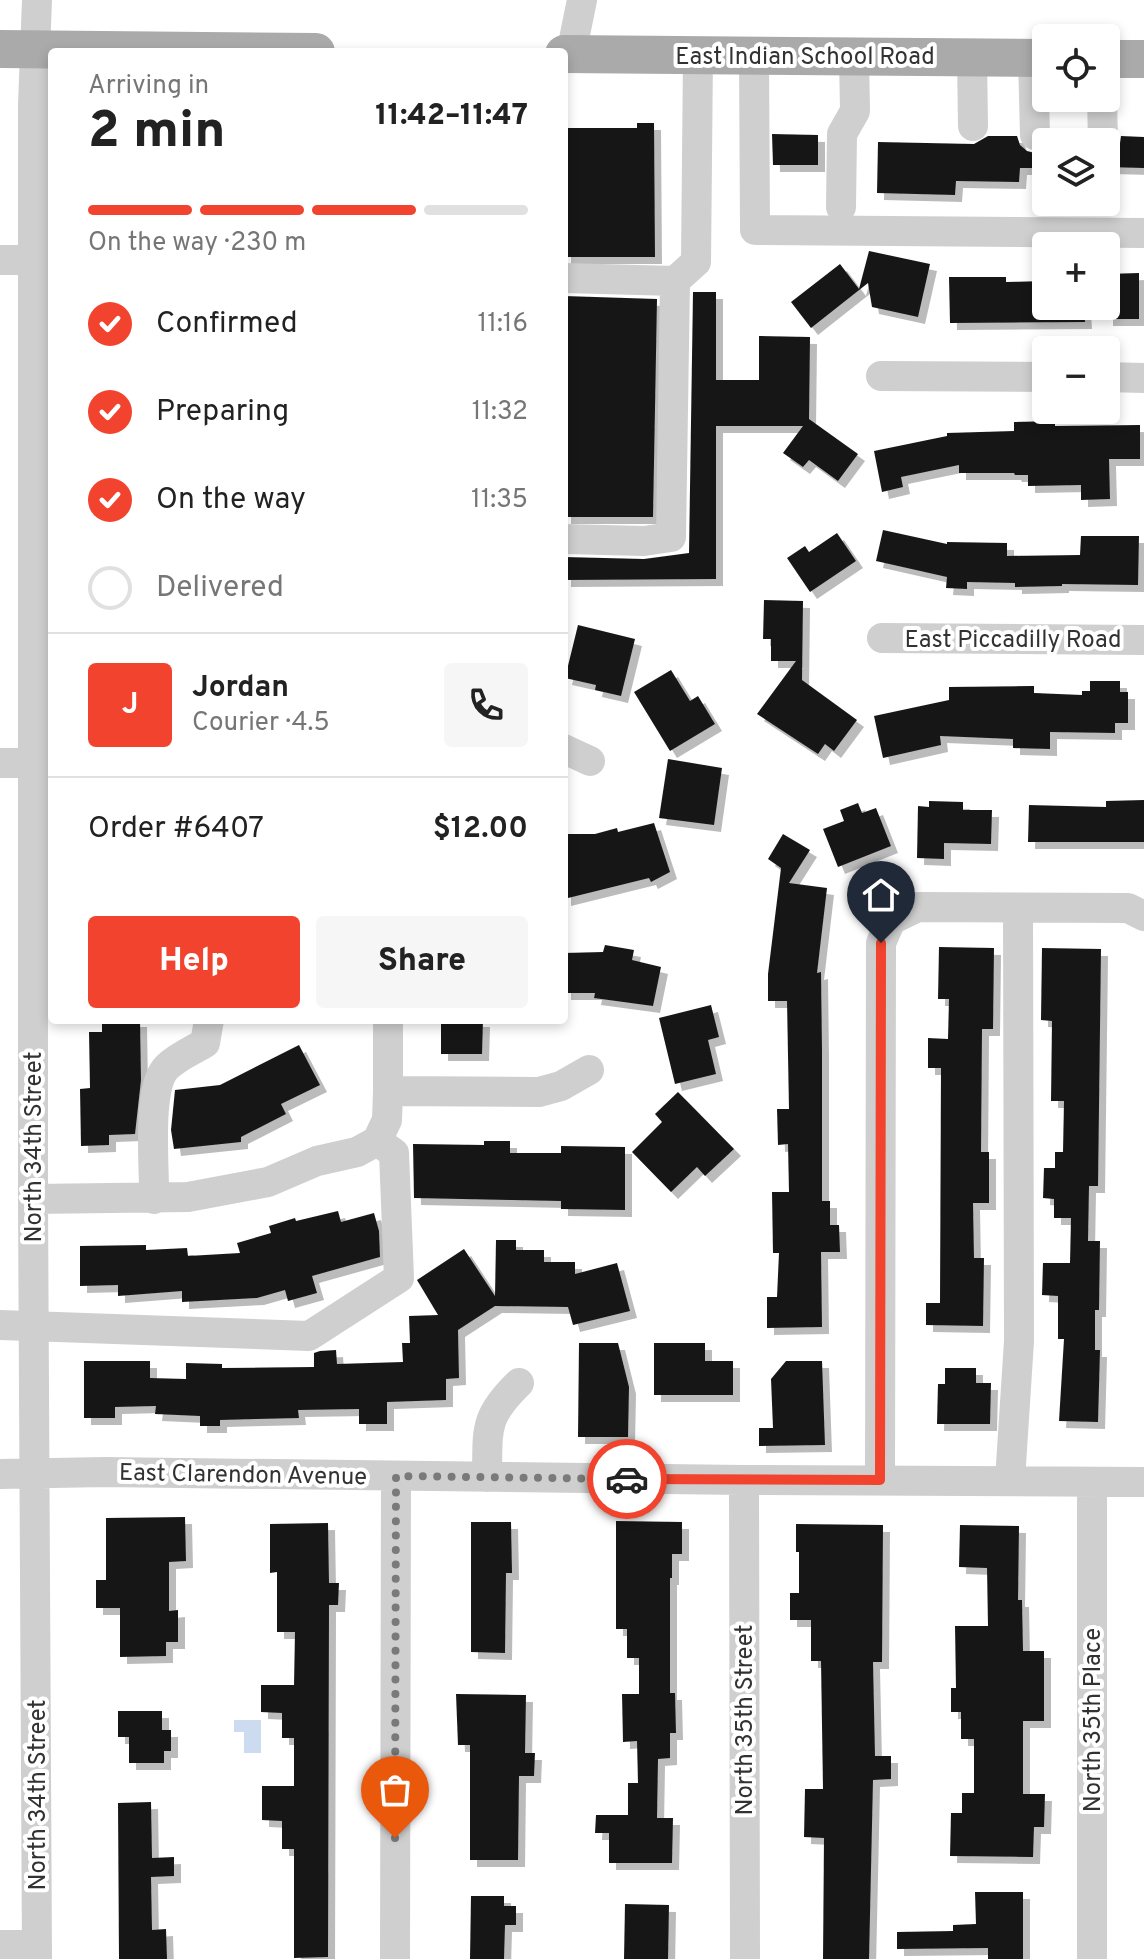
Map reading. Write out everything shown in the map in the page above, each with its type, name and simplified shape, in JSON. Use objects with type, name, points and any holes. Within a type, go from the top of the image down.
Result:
[{"type":"main road","points":[[17,50],[48,50]]},
{"type":"main road","name":"East Indian School Road","points":[[568,54],[1032,58]]},
{"type":"main road","points":[[1120,59],[1144,59]]},
{"type":"street","name":"North 34th Street","points":[[37,0],[17,50],[42,261],[42,503],[32,763],[37,1952]]},
{"type":"street","points":[[568,54],[582,0]]},
{"type":"street","points":[[568,278],[675,281],[696,262],[698,55]]},
{"type":"street","points":[[754,56],[755,230],[1144,233]]},
{"type":"street","points":[[841,207],[842,134],[855,111],[854,57]]},
{"type":"street","points":[[972,57],[973,126]]},
{"type":"street","points":[[0,260],[42,261]]},
{"type":"street","points":[[568,539],[644,541],[671,537],[675,281]]},
{"type":"street","points":[[881,376],[1032,377]]},
{"type":"street","points":[[1120,377],[1144,378]]},
{"type":"street","name":"East Piccadilly Road","points":[[882,638],[1144,640]]},
{"type":"street","points":[[0,763],[32,763]]},
{"type":"street","points":[[880,1480],[881,943],[891,920],[918,907],[1128,908],[1144,916]]},
{"type":"street","points":[[1010,1480],[1019,1341],[1018,909]]},
{"type":"street","points":[[154,1199],[155,1095],[167,1067],[205,1043],[208,1024]]},
{"type":"street","points":[[33,1199],[188,1197],[268,1182],[317,1161],[357,1152],[377,1141],[387,1120],[388,1024]]},
{"type":"street","points":[[388,1091],[539,1092],[561,1086],[589,1070]]},
{"type":"street","points":[[0,1325],[309,1336],[399,1278],[394,1153],[377,1141]]},
{"type":"street","points":[[487,1477],[488,1423],[497,1404],[519,1383]]},
{"type":"street","name":"East Clarendon Avenue","points":[[0,1474],[105,1472],[1144,1482]]},
{"type":"street","points":[[395,1959],[396,1476]]},
{"type":"street","name":"North 35th Street","points":[[744,1480],[745,1959]]},
{"type":"street","name":"North 35th Place","points":[[1092,1482],[1092,1959]]},
{"type":"street","points":[[0,1945],[37,1952]]},
{"type":"water","points":[[234,1720],[261,1720],[261,1753],[244,1753],[244,1732],[234,1732]]},
{"type":"building","points":[[637,123],[654,123],[655,257],[568,257],[568,128],[637,128]]},
{"type":"building","points":[[772,134],[818,135],[818,165],[773,165]]},
{"type":"building","points":[[988,136],[1017,136],[1020,145],[1032,152],[1032,168],[1020,168],[1019,182],[956,181],[955,195],[877,193],[878,142],[974,144]]},
{"type":"building","points":[[1121,136],[1144,137],[1144,168],[1120,167]]},
{"type":"building","points":[[869,251],[930,264],[918,317],[872,307],[868,283],[811,328],[791,302],[840,264],[859,289]]},
{"type":"building","points":[[1139,273],[1139,319],[1120,319],[1120,274]]},
{"type":"building","points":[[949,277],[1006,277],[1006,282],[1032,281],[1032,320],[1085,322],[950,323]]},
{"type":"building","points":[[693,292],[716,292],[716,380],[759,380],[759,336],[810,337],[809,419],[858,454],[838,481],[809,460],[803,467],[783,453],[803,426],[716,426],[716,579],[568,580],[568,557],[644,559],[689,553]]},
{"type":"building","points":[[568,296],[657,299],[653,517],[568,517]]},
{"type":"building","points":[[1014,422],[1055,426],[1140,425],[1140,459],[1109,459],[1110,499],[1081,500],[1081,485],[1028,486],[1028,475],[959,473],[959,465],[901,477],[903,487],[882,492],[874,451],[947,436],[947,433],[1014,431]]},
{"type":"building","points":[[883,530],[947,544],[1007,543],[1007,556],[1080,555],[1081,536],[1139,536],[1138,585],[1015,587],[1015,583],[967,582],[967,589],[946,588],[947,577],[876,561]]},
{"type":"building","points":[[837,533],[856,561],[810,592],[787,558],[805,546],[809,552]]},
{"type":"building","points":[[764,600],[803,601],[802,680],[857,720],[834,751],[825,744],[818,754],[757,714],[796,661],[771,661],[771,639],[763,639]]},
{"type":"building","points":[[578,625],[635,639],[621,696],[595,690],[596,685],[568,679]]},
{"type":"building","points":[[671,670],[690,701],[698,696],[715,724],[670,751],[634,692]]},
{"type":"building","points":[[1090,681],[1120,681],[1120,692],[1128,692],[1128,723],[1115,723],[1115,733],[1050,732],[1050,749],[1013,748],[1013,739],[940,736],[941,745],[883,758],[874,716],[949,700],[949,687],[1034,686],[1034,693],[1082,695],[1082,691],[1090,691]]},
{"type":"building","points":[[668,759],[722,768],[714,825],[659,818]]},
{"type":"building","points":[[1144,800],[1144,842],[1028,842],[1029,805],[1106,807],[1106,801]]},
{"type":"building","points":[[929,801],[963,802],[963,810],[992,810],[991,844],[944,843],[944,859],[917,858],[918,806],[929,807]]},
{"type":"building","points":[[858,803],[862,813],[876,808],[891,846],[838,867],[823,829],[844,821],[840,810]]},
{"type":"building","points":[[654,823],[670,872],[651,882],[649,878],[568,898],[568,834],[595,834],[617,828],[618,832]]},
{"type":"building","points":[[783,834],[810,850],[789,883],[827,888],[817,973],[821,972],[822,1201],[830,1201],[830,1225],[839,1225],[840,1252],[821,1252],[822,1327],[767,1328],[767,1297],[777,1297],[779,1253],[773,1253],[772,1192],[789,1192],[788,1144],[778,1145],[777,1109],[789,1109],[787,1001],[768,1001],[768,974],[781,868],[768,859]]},
{"type":"building","points":[[605,945],[634,950],[632,960],[661,967],[653,1006],[594,998],[595,993],[568,993],[568,953],[603,952]]},
{"type":"building","points":[[939,947],[994,948],[993,1029],[982,1029],[981,1152],[989,1152],[989,1203],[973,1203],[974,1258],[984,1258],[983,1326],[926,1325],[926,1303],[940,1303],[941,1068],[928,1068],[928,1038],[948,1039],[949,999],[938,999]]},
{"type":"building","points":[[1042,948],[1101,949],[1098,1186],[1089,1186],[1088,1241],[1100,1241],[1099,1310],[1095,1310],[1095,1350],[1100,1350],[1098,1422],[1059,1421],[1064,1339],[1058,1339],[1058,1296],[1042,1295],[1043,1263],[1070,1263],[1071,1218],[1054,1218],[1054,1199],[1043,1198],[1044,1168],[1055,1168],[1055,1152],[1063,1152],[1064,1101],[1051,1101],[1052,1021],[1041,1020]]},
{"type":"building","points":[[711,1005],[719,1037],[708,1040],[716,1074],[675,1084],[659,1018]]},
{"type":"building","points":[[102,1024],[140,1024],[141,1080],[135,1134],[109,1135],[109,1145],[81,1146],[80,1089],[90,1088],[89,1032],[102,1032]]},
{"type":"building","points":[[441,1024],[483,1024],[482,1054],[441,1054]]},
{"type":"building","points":[[299,1045],[320,1085],[281,1104],[286,1114],[241,1137],[241,1142],[174,1149],[171,1130],[175,1090],[220,1085]]},
{"type":"building","points":[[678,1092],[734,1149],[705,1176],[697,1167],[671,1192],[632,1152],[662,1122],[655,1114]]},
{"type":"building","points":[[484,1141],[510,1141],[510,1153],[561,1153],[561,1146],[625,1147],[625,1210],[561,1209],[561,1201],[414,1198],[413,1144],[484,1145]]},
{"type":"building","points":[[338,1211],[341,1222],[374,1213],[379,1231],[380,1257],[312,1276],[317,1293],[288,1301],[285,1290],[257,1298],[182,1302],[182,1291],[118,1296],[118,1285],[80,1286],[80,1246],[146,1245],[146,1250],[187,1248],[188,1256],[240,1253],[237,1243],[271,1233],[269,1226]]},
{"type":"building","points":[[496,1240],[516,1240],[516,1250],[544,1250],[544,1262],[575,1262],[575,1274],[617,1263],[630,1311],[573,1325],[568,1307],[495,1306],[458,1330],[459,1378],[446,1379],[446,1400],[387,1402],[387,1424],[359,1424],[359,1409],[298,1410],[299,1418],[220,1420],[220,1426],[200,1426],[200,1416],[155,1414],[156,1406],[115,1407],[115,1418],[84,1418],[84,1361],[150,1361],[150,1378],[186,1379],[186,1363],[222,1364],[222,1368],[314,1367],[314,1353],[320,1351],[336,1350],[337,1364],[403,1362],[402,1343],[410,1343],[409,1316],[438,1315],[417,1280],[464,1249],[495,1296]]},
{"type":"building","points":[[579,1343],[618,1343],[629,1387],[628,1437],[578,1437]]},
{"type":"building","points":[[654,1343],[705,1343],[705,1361],[733,1361],[733,1395],[654,1395]]},
{"type":"building","points":[[786,1361],[822,1361],[825,1445],[759,1446],[759,1428],[773,1428],[771,1379]]},
{"type":"building","points":[[945,1368],[976,1368],[976,1383],[991,1383],[990,1424],[937,1424],[938,1384],[945,1384]]},
{"type":"building","points":[[185,1517],[186,1561],[169,1562],[169,1611],[178,1610],[178,1642],[166,1642],[166,1656],[120,1657],[120,1608],[96,1608],[96,1580],[106,1580],[106,1518]]},
{"type":"building","points":[[616,1521],[682,1522],[682,1554],[672,1554],[670,1578],[670,1693],[675,1693],[676,1733],[670,1733],[670,1758],[658,1759],[657,1818],[673,1818],[672,1863],[609,1863],[609,1833],[595,1833],[596,1815],[628,1815],[628,1783],[638,1783],[637,1741],[623,1742],[622,1694],[639,1694],[639,1658],[627,1658],[627,1629],[616,1629]]},
{"type":"building","points":[[471,1522],[511,1522],[512,1573],[506,1573],[505,1653],[471,1652]]},
{"type":"building","points":[[328,1523],[329,1583],[339,1583],[338,1605],[329,1605],[328,1957],[294,1958],[294,1849],[282,1849],[282,1821],[262,1820],[262,1786],[294,1786],[294,1738],[282,1738],[282,1713],[261,1712],[261,1685],[294,1685],[295,1632],[277,1632],[277,1572],[270,1573],[270,1524]]},
{"type":"building","points":[[796,1524],[883,1525],[882,1662],[873,1662],[875,1756],[891,1756],[891,1779],[873,1780],[869,1959],[823,1959],[824,1838],[804,1837],[805,1789],[823,1789],[821,1661],[811,1661],[811,1620],[790,1620],[790,1593],[799,1593]]},
{"type":"building","points":[[960,1525],[1019,1526],[1018,1600],[1022,1600],[1023,1651],[1044,1651],[1044,1721],[1023,1721],[1023,1794],[1045,1794],[1044,1827],[1034,1827],[1033,1857],[950,1856],[951,1813],[962,1813],[962,1793],[974,1793],[974,1739],[961,1739],[961,1712],[951,1712],[951,1688],[956,1688],[955,1626],[988,1626],[987,1568],[959,1567]]},
{"type":"building","points":[[456,1694],[526,1695],[525,1753],[535,1753],[534,1776],[519,1776],[518,1860],[470,1860],[470,1745],[458,1745]]},
{"type":"building","points":[[118,1711],[162,1711],[162,1730],[171,1730],[171,1751],[164,1751],[164,1763],[129,1763],[129,1737],[118,1737]]},
{"type":"building","points":[[151,1802],[152,1858],[174,1857],[174,1876],[151,1877],[152,1930],[166,1929],[167,1959],[119,1959],[118,1803]]},
{"type":"building","points":[[975,1892],[1023,1892],[1023,1959],[988,1959],[988,1948],[897,1949],[897,1932],[953,1931],[953,1925],[976,1924]]},
{"type":"building","points":[[471,1896],[504,1896],[504,1906],[516,1906],[516,1925],[505,1925],[504,1959],[470,1959]]},
{"type":"building","points":[[625,1904],[669,1905],[668,1959],[624,1959]]},
{"type":"way so far","points":[[395,1838],[396,1476],[627,1479]]},
{"type":"route","points":[[627,1479],[880,1480],[881,943]]}]
